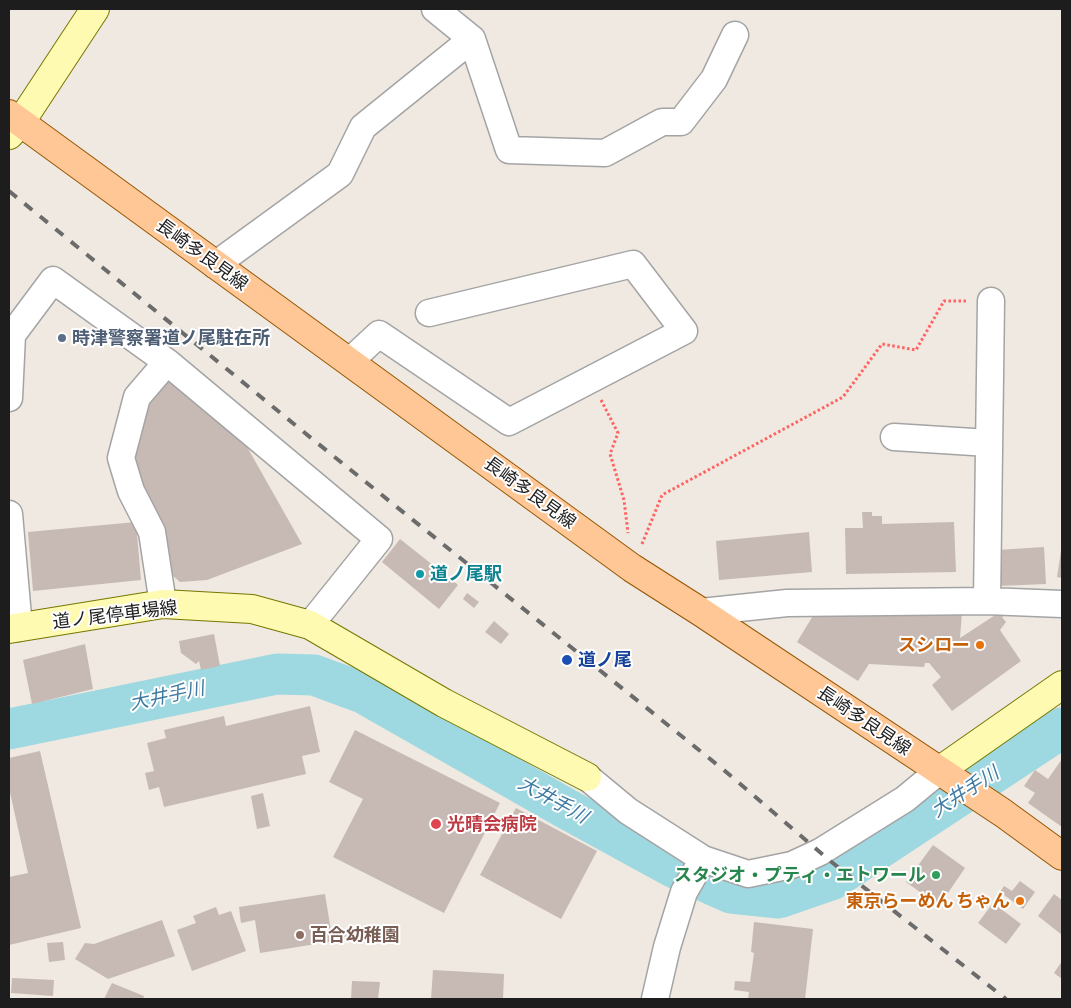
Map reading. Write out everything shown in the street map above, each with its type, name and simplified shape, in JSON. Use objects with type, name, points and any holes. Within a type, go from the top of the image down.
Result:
[{"type":"main road","name":"長崎多良見線","points":[[13,124],[350,361],[632,568],[702,612],[1003,813],[1062,856]]},
{"type":"street","points":[[13,124],[95,9]]},
{"type":"street","points":[[436,9],[472,39],[509,150],[605,153],[662,122],[681,122],[714,79],[735,35]]},
{"type":"street","points":[[214,265],[340,174],[363,126],[472,39]]},
{"type":"street","points":[[350,361],[379,334],[509,422],[684,331],[633,264],[430,313]]},
{"type":"street","points":[[9,398],[12,335],[53,280],[167,362],[378,539],[310,625]]},
{"type":"street","points":[[987,601],[991,301]]},
{"type":"street","points":[[163,604],[152,532],[131,491],[121,458],[137,396],[167,362]]},
{"type":"street","points":[[894,437],[989,443]]},
{"type":"street","points":[[9,514],[14,628]]},
{"type":"street","points":[[702,612],[787,603],[987,601],[1062,604]]},
{"type":"street","name":"道ノ尾停車場線","points":[[14,628],[163,604],[252,609],[310,625],[444,703],[586,777]]},
{"type":"street","points":[[586,777],[628,811],[701,863],[748,874],[792,865],[820,852],[905,799],[939,771],[1062,685]]},
{"type":"street","points":[[654,999],[667,947],[684,892],[701,863]]},
{"type":"path","points":[[632,568],[662,495],[842,397],[882,344],[916,350],[944,301],[991,301]]},
{"type":"path","points":[[590,380],[618,432],[610,454],[624,500],[632,568]]},
{"type":"building","points":[[170,381],[246,445],[302,544],[207,580],[180,582],[172,575],[163,531],[142,484],[134,454],[143,408],[161,384]]},
{"type":"building","points":[[862,512],[872,512],[872,516],[882,516],[882,524],[954,522],[956,572],[846,574],[845,528],[863,528]]},
{"type":"building","points":[[136,522],[141,580],[33,591],[28,532]]},
{"type":"building","points":[[809,532],[812,572],[719,580],[716,541]]},
{"type":"building","name":"道ノ尾駅","points":[[400,539],[458,585],[439,609],[382,562]]},
{"type":"building","points":[[1044,547],[1046,584],[999,586],[997,550]]},
{"type":"building","points":[[1062,551],[1062,578],[1057,577]]},
{"type":"building","points":[[467,593],[479,602],[474,608],[463,599]]},
{"type":"building","points":[[1006,608],[1011,612],[1002,617],[1006,622],[1000,630],[1021,661],[952,711],[932,685],[941,677],[929,663],[925,663],[924,667],[869,664],[858,681],[797,642],[814,614],[962,612],[960,638]]},
{"type":"building","points":[[494,621],[509,634],[501,644],[485,632]]},
{"type":"building","points":[[214,634],[220,666],[201,670],[199,661],[196,664],[181,653],[179,641]]},
{"type":"building","points":[[85,644],[93,689],[32,704],[23,660]]},
{"type":"building","points":[[310,706],[320,752],[302,756],[306,774],[164,807],[159,787],[149,790],[145,773],[154,771],[147,743],[166,738],[164,730],[224,716],[226,726]]},
{"type":"building","name":"光晴会病院","points":[[355,730],[500,803],[444,913],[333,857],[363,799],[329,782]]},
{"type":"building","points":[[40,751],[81,928],[9,945],[9,877],[28,873],[9,788],[9,758]]},
{"type":"building","points":[[1062,759],[1062,827],[1028,803],[1035,793],[1024,786],[1035,770],[1048,779]]},
{"type":"building","points":[[263,793],[270,826],[257,829],[251,796]]},
{"type":"building","name":"光晴会病院","points":[[516,808],[597,851],[561,919],[480,875]]},
{"type":"building","name":"スタジオ・プティ・エトワール","points":[[933,845],[965,868],[939,906],[906,882]]},
{"type":"building","name":"東京らーめん ちゃん","points":[[1020,881],[1035,892],[1023,909],[1000,892],[1004,886],[1012,891]]},
{"type":"building","points":[[325,894],[331,931],[345,929],[347,939],[260,953],[255,920],[241,923],[239,907]]},
{"type":"building","points":[[1054,894],[1062,900],[1062,935],[1038,916]]},
{"type":"building","points":[[993,903],[1021,924],[1006,944],[978,923]]},
{"type":"building","points":[[216,907],[219,915],[231,911],[246,951],[192,971],[177,930],[196,923],[193,916]]},
{"type":"building","points":[[162,920],[175,956],[108,979],[75,959],[85,943],[94,944]]},
{"type":"building","points":[[754,922],[813,929],[805,999],[748,999],[749,992],[734,990],[735,981],[750,982],[754,953],[751,952]]},
{"type":"building","points":[[63,942],[65,960],[49,962],[47,943]]},
{"type":"building","points":[[1062,961],[1062,979],[1054,973]]},
{"type":"building","points":[[433,970],[504,974],[503,999],[431,999]]},
{"type":"building","points":[[12,978],[54,980],[53,996],[11,993]]},
{"type":"building","points":[[352,981],[380,982],[378,999],[351,999]]},
{"type":"building","points":[[112,983],[144,996],[143,999],[104,999]]},
{"type":"waterway","name":"大井手川","points":[[9,729],[277,674],[314,675],[363,693],[673,867],[731,893],[779,898],[831,880],[1062,728]]},
{"type":"railway","points":[[9,191],[316,442],[725,771],[829,860],[1006,999]]},
{"type":"place","name":"時津警察署道ノ尾駐在所","points":[[62,338]]},
{"type":"place","name":"道ノ尾駅","points":[[420,574]]},
{"type":"place","name":"スシロー","points":[[980,645]]},
{"type":"place","name":"道ノ尾","points":[[567,660]]},
{"type":"place","name":"光晴会病院","points":[[436,824]]},
{"type":"place","name":"スタジオ・プティ・エトワール","points":[[936,875]]},
{"type":"place","name":"東京らーめん ちゃん","points":[[1020,901]]},
{"type":"place","name":"百合幼稚園","points":[[300,935]]}]
